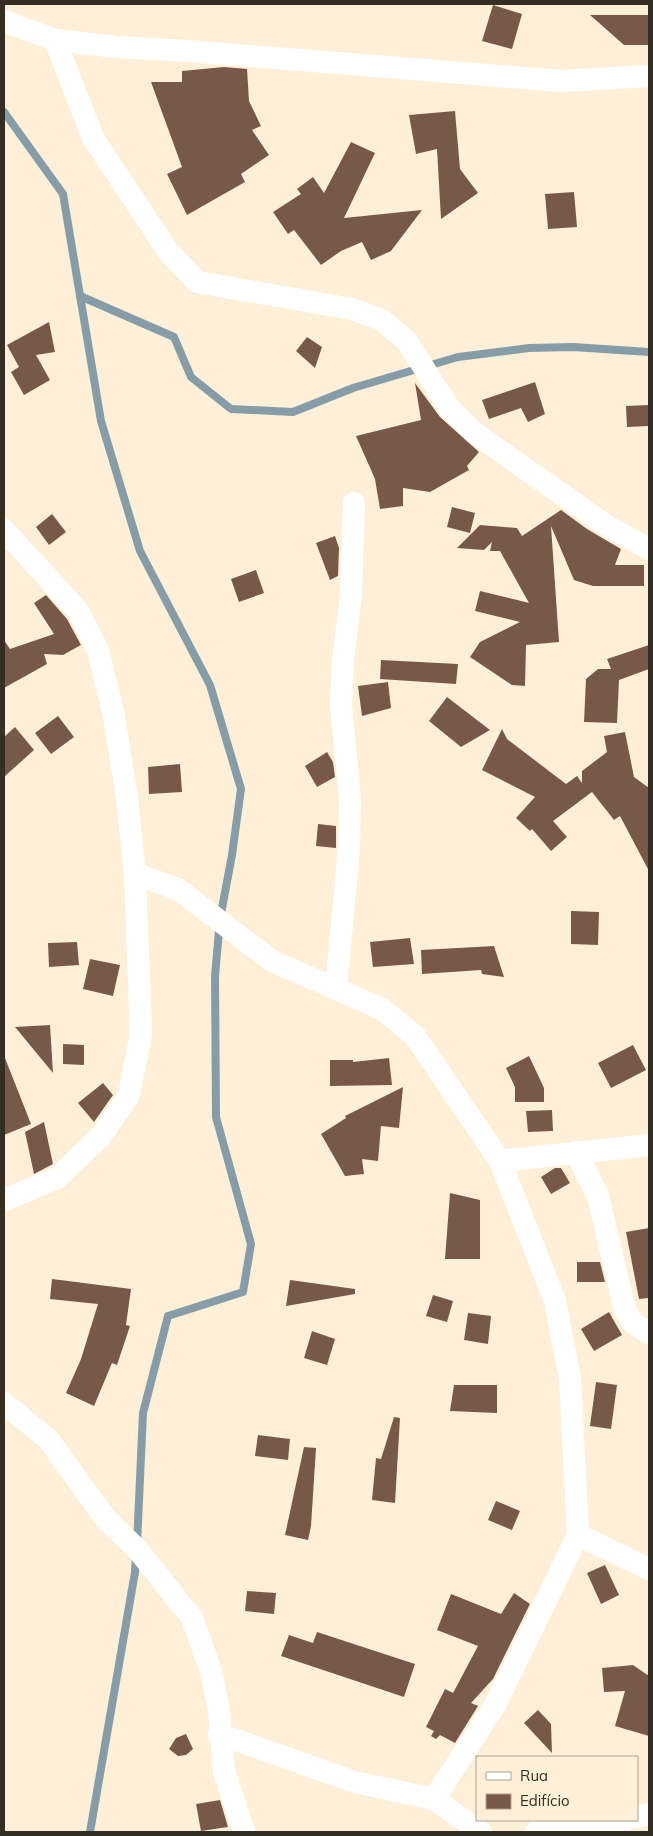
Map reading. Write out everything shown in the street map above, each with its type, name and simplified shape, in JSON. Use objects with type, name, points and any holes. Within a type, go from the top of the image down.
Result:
[{"type":"street","points":[[4,21],[55,40],[117,47],[561,81],[649,76]]},
{"type":"street","points":[[55,40],[93,138],[168,251],[197,282],[352,309],[382,320],[407,341],[449,408],[476,434],[604,524],[649,549]]},
{"type":"street","points":[[336,989],[349,849],[350,799],[341,706],[343,660],[351,595],[354,502]]},
{"type":"street","points":[[4,530],[78,610],[98,650],[114,716],[127,798],[135,874],[141,1034],[129,1095],[100,1137],[58,1178],[4,1200]]},
{"type":"street","points":[[135,874],[178,889],[272,961],[382,1010],[415,1036],[500,1161],[556,1301],[570,1379],[578,1535],[495,1705],[434,1799]]},
{"type":"street","points":[[500,1161],[649,1145]]},
{"type":"street","points":[[576,1152],[598,1196],[625,1310],[633,1323],[649,1333]]},
{"type":"street","points":[[4,1403],[48,1438],[106,1519],[137,1549],[192,1618],[211,1671],[218,1712],[224,1771],[244,1832]]},
{"type":"street","points":[[578,1535],[649,1569]]},
{"type":"street","points":[[219,1734],[355,1782],[434,1799],[481,1832]]},
{"type":"street","points":[[536,1832],[618,1821]]},
{"type":"building","points":[[493,5],[522,14],[512,49],[482,41]]},
{"type":"building","points":[[590,15],[649,15],[649,45],[624,45]]},
{"type":"building","points":[[224,67],[247,69],[249,101],[261,126],[252,130],[269,155],[241,174],[245,182],[187,215],[167,174],[182,167],[151,82],[182,82],[182,71]]},
{"type":"building","points":[[455,111],[460,169],[478,193],[441,219],[437,149],[416,154],[409,115]]},
{"type":"building","points":[[351,142],[375,153],[344,218],[422,210],[391,251],[371,260],[362,242],[341,251],[321,265],[294,230],[288,234],[273,212],[301,194],[297,189],[313,177],[324,193]]},
{"type":"building","points":[[574,192],[577,227],[548,229],[545,194]]},
{"type":"building","points":[[49,322],[55,352],[36,355],[50,380],[24,395],[11,372],[19,367],[7,345]]},
{"type":"building","points":[[307,337],[322,347],[315,368],[296,351]]},
{"type":"building","points":[[535,382],[545,414],[528,422],[521,408],[489,419],[482,400]]},
{"type":"building","points":[[415,383],[440,417],[479,452],[467,466],[469,470],[430,492],[403,488],[403,506],[380,509],[375,479],[356,436],[421,420]]},
{"type":"building","points":[[648,405],[649,426],[627,427],[626,406]]},
{"type":"building","points":[[452,507],[475,513],[470,533],[447,527]]},
{"type":"building","points":[[561,510],[587,529],[621,549],[615,565],[644,565],[644,586],[593,586],[574,580],[551,526],[559,642],[526,645],[525,686],[512,685],[470,657],[480,642],[520,622],[475,611],[480,591],[529,603],[500,551],[490,551],[492,542],[484,550],[457,548],[480,525],[517,528],[522,536]]},
{"type":"building","points":[[52,514],[66,532],[49,545],[36,527]]},
{"type":"building","points":[[335,536],[339,548],[338,576],[330,580],[316,543]]},
{"type":"building","points":[[256,570],[264,593],[239,602],[231,579]]},
{"type":"building","points":[[46,595],[67,619],[81,645],[63,655],[44,654],[47,664],[4,688],[4,640],[10,649],[54,634],[34,603]]},
{"type":"building","points":[[649,645],[649,669],[619,680],[617,723],[584,722],[586,679],[598,669],[611,669],[607,659]]},
{"type":"building","points":[[381,660],[458,664],[456,684],[380,679]]},
{"type":"building","points":[[388,682],[391,708],[362,716],[358,686]]},
{"type":"building","points":[[447,697],[490,730],[461,747],[429,721]]},
{"type":"building","points":[[58,716],[74,737],[51,754],[35,733]]},
{"type":"building","points":[[15,727],[34,750],[4,777],[4,737]]},
{"type":"building","points":[[502,729],[507,739],[566,784],[577,776],[582,783],[582,771],[607,752],[604,736],[625,732],[634,777],[649,788],[649,871],[620,816],[614,820],[592,792],[553,821],[567,837],[551,851],[532,829],[530,831],[516,818],[535,797],[482,770]]},
{"type":"building","points":[[327,752],[333,762],[335,777],[317,787],[305,766]]},
{"type":"building","points":[[180,764],[182,792],[149,794],[148,767]]},
{"type":"building","points":[[318,824],[336,826],[336,848],[316,846]]},
{"type":"building","points":[[571,911],[599,912],[598,945],[571,944]]},
{"type":"building","points":[[410,938],[414,964],[373,967],[370,942]]},
{"type":"building","points":[[77,942],[79,965],[49,967],[48,943]]},
{"type":"building","points":[[494,946],[504,977],[482,974],[481,970],[422,974],[421,950]]},
{"type":"building","points":[[90,959],[120,965],[113,996],[83,989]]},
{"type":"building","points":[[50,1025],[53,1073],[15,1027]]},
{"type":"building","points":[[63,1044],[84,1045],[84,1065],[63,1064]]},
{"type":"building","points":[[633,1045],[646,1070],[611,1088],[598,1063]]},
{"type":"building","points":[[529,1056],[544,1088],[544,1102],[515,1102],[515,1087],[506,1068]]},
{"type":"building","points":[[389,1058],[392,1085],[330,1086],[330,1060],[353,1060],[353,1062]]},
{"type":"building","points":[[4,1059],[31,1124],[4,1135]]},
{"type":"building","points":[[103,1083],[113,1095],[94,1122],[78,1103]]},
{"type":"building","points":[[403,1087],[399,1128],[381,1126],[378,1161],[362,1159],[364,1174],[345,1176],[321,1134],[346,1118],[345,1116]]},
{"type":"building","points":[[552,1110],[553,1131],[528,1132],[526,1111]]},
{"type":"building","points":[[44,1122],[53,1164],[34,1174],[25,1132]]},
{"type":"building","points":[[555,1168],[561,1168],[570,1183],[551,1194],[541,1177]]},
{"type":"building","points":[[450,1193],[480,1200],[480,1259],[445,1259]]},
{"type":"building","points":[[649,1228],[649,1298],[639,1299],[626,1232]]},
{"type":"building","points":[[577,1262],[600,1262],[605,1282],[577,1282]]},
{"type":"building","points":[[52,1279],[131,1289],[126,1325],[130,1326],[117,1365],[112,1363],[94,1406],[66,1393],[81,1359],[98,1304],[50,1299]]},
{"type":"building","points":[[290,1280],[355,1289],[355,1294],[286,1306]]},
{"type":"building","points":[[433,1295],[453,1301],[447,1322],[426,1316]]},
{"type":"building","points":[[609,1312],[622,1335],[594,1351],[581,1329]]},
{"type":"building","points":[[468,1313],[491,1316],[488,1344],[464,1340]]},
{"type":"building","points":[[312,1331],[335,1339],[327,1365],[304,1358]]},
{"type":"building","points":[[596,1382],[617,1385],[611,1429],[590,1426]]},
{"type":"building","points":[[454,1385],[497,1385],[497,1413],[450,1411]]},
{"type":"building","points":[[394,1417],[400,1418],[395,1503],[372,1500],[376,1458],[381,1459]]},
{"type":"building","points":[[258,1435],[290,1439],[288,1460],[255,1456]]},
{"type":"building","points":[[304,1447],[316,1448],[311,1526],[308,1540],[285,1535]]},
{"type":"building","points":[[496,1501],[520,1511],[512,1530],[488,1520]]},
{"type":"building","points":[[605,1565],[619,1595],[601,1604],[587,1573]]},
{"type":"building","points":[[247,1591],[276,1593],[274,1614],[245,1611]]},
{"type":"building","points":[[514,1593],[530,1604],[493,1679],[471,1703],[478,1706],[455,1743],[440,1735],[436,1739],[431,1736],[434,1731],[426,1727],[445,1689],[453,1693],[478,1646],[437,1630],[451,1594],[501,1614]]},
{"type":"building","points":[[317,1632],[415,1664],[404,1697],[281,1656],[289,1635],[313,1643]]},
{"type":"building","points":[[633,1665],[649,1676],[649,1736],[615,1726],[625,1691],[604,1692],[602,1668]]},
{"type":"building","points":[[538,1710],[551,1724],[552,1753],[524,1723]]},
{"type":"building","points":[[186,1734],[193,1749],[186,1755],[178,1756],[169,1749],[176,1738]]},
{"type":"building","points":[[220,1800],[228,1827],[201,1831],[196,1804]]},
{"type":"waterway","points":[[4,112],[63,194],[101,421],[140,551],[210,685],[241,789],[232,855],[220,919],[215,976],[216,1117],[251,1244],[243,1292],[168,1316],[143,1413],[137,1544]]},
{"type":"waterway","points":[[80,296],[174,337],[191,377],[231,409],[293,412],[353,388],[458,357],[529,348],[573,347],[649,352]]},
{"type":"waterway","points":[[90,1832],[135,1572],[136,1556]]}]
